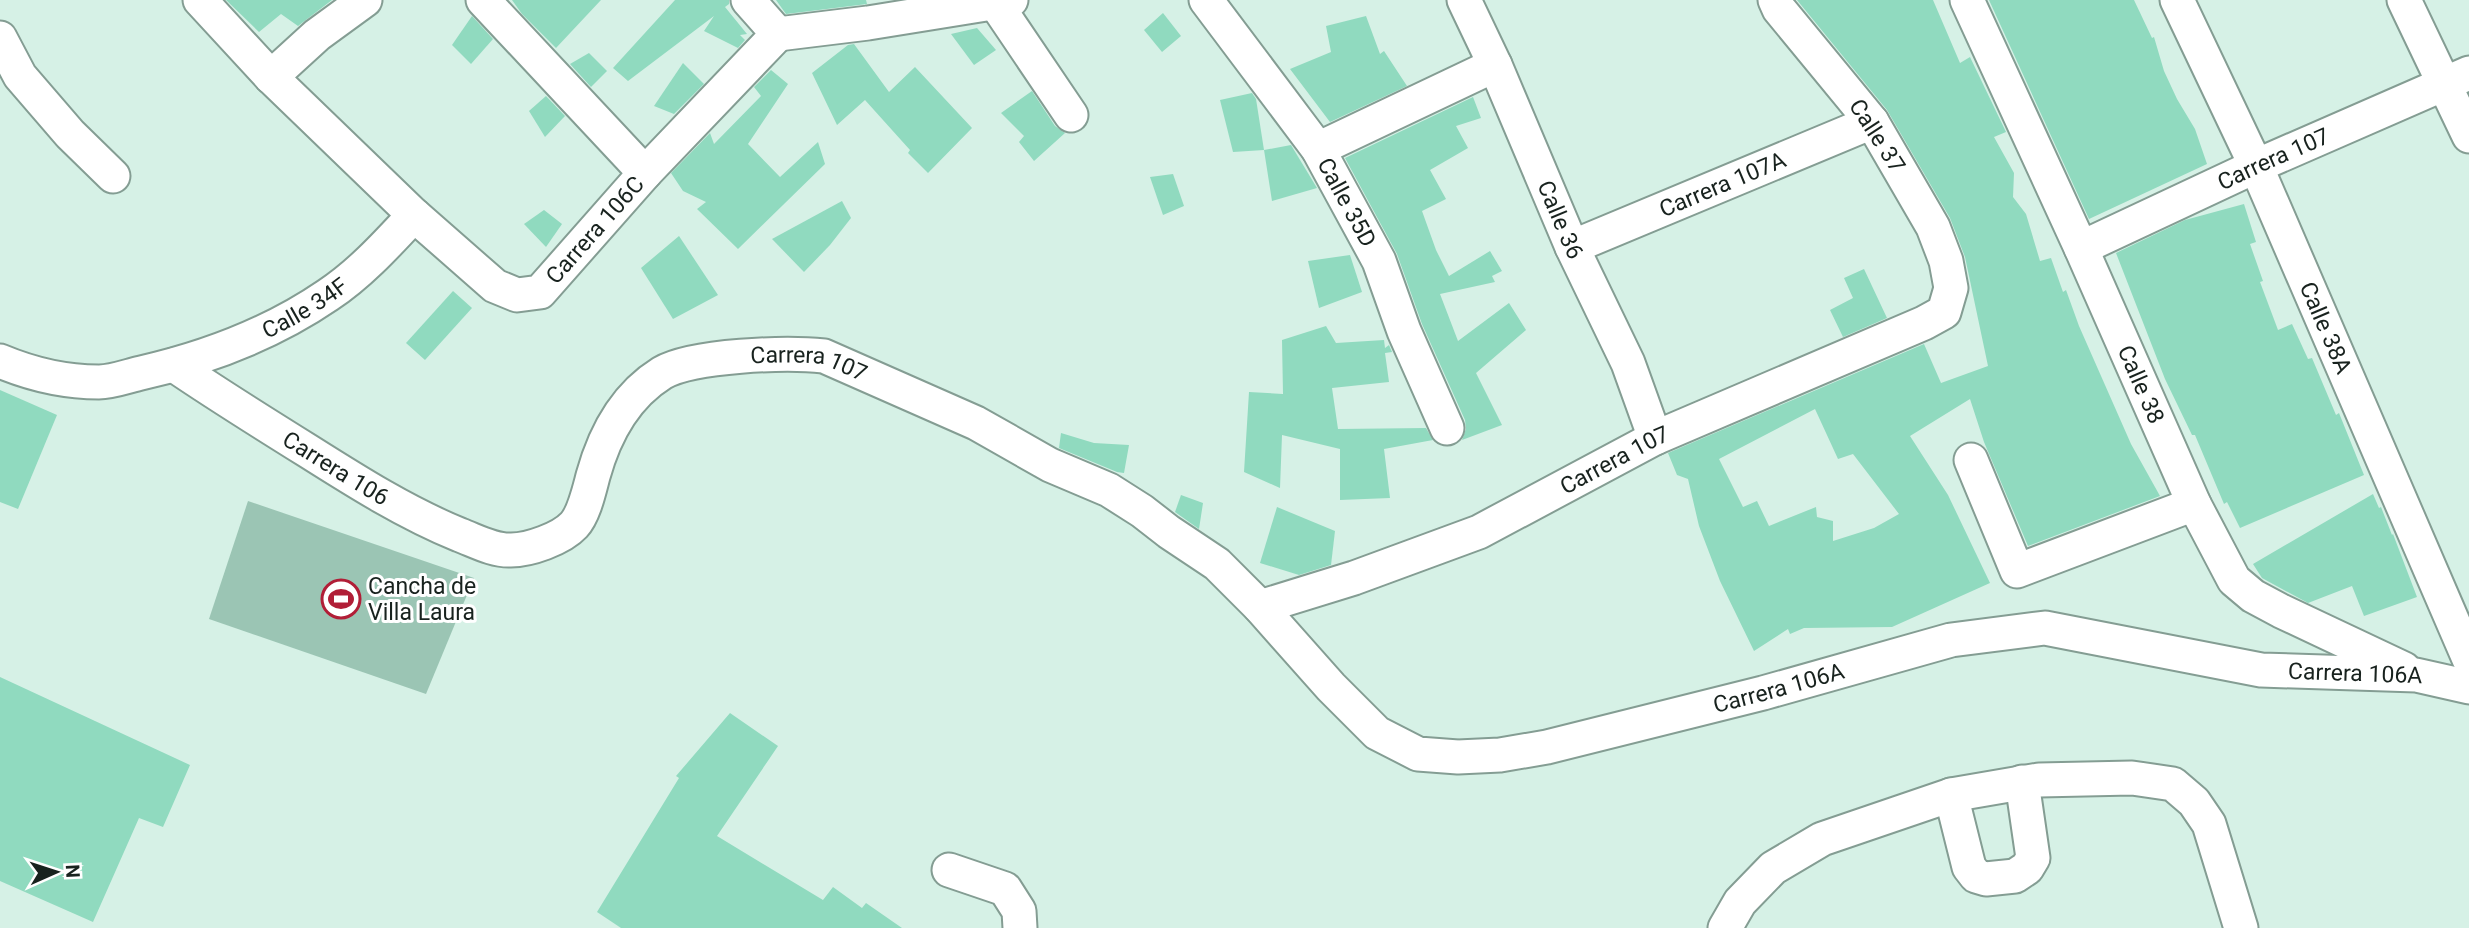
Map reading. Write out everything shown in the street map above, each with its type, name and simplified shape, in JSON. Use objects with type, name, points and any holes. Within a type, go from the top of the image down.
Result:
[{"type":"street","name":"Carrera 106C","points":[[200,0],[271,77],[414,215],[495,286],[517,295],[540,292],[645,173],[778,34]]},
{"type":"street","points":[[271,77],[317,35],[365,0]]},
{"type":"street","points":[[484,0],[645,173]]},
{"type":"street","points":[[748,0],[778,34],[1003,2],[1072,115]]},
{"type":"street","name":"Calle 35D","points":[[1206,0],[1318,149],[1379,261],[1404,331],[1447,428]]},
{"type":"street","name":"Calle 36","points":[[1464,0],[1495,65],[1572,247],[1628,363],[1655,438]]},
{"type":"street","name":"Calle 37","points":[[1775,0],[1779,9],[1872,122],[1933,227],[1951,288]]},
{"type":"street","name":"Calle 38","points":[[1967,0],[2194,504],[2234,580],[2253,597],[2416,675]]},
{"type":"street","name":"Calle 38A","points":[[2177,0],[2256,166],[2469,659]]},
{"type":"street","points":[[2404,0],[2456,80],[2469,136]]},
{"type":"street","points":[[0,38],[20,76],[70,134],[113,176]]},
{"type":"street","points":[[1318,149],[1495,65]]},
{"type":"street","name":"Carrera 107","points":[[2081,248],[2256,166],[2456,80]]},
{"type":"street","name":"Carrera 107A","points":[[1572,247],[1872,122]]},
{"type":"street","name":"Calle 34F","points":[[0,361],[33,374],[101,382],[174,365],[239,344],[281,325],[330,294],[385,246],[414,215]]},
{"type":"street","name":"Carrera 107","points":[[1260,607],[1354,578],[1479,532],[1655,438],[1924,323],[1944,312],[1951,288]]},
{"type":"street","name":"Carrera 107","points":[[509,551],[541,544],[574,525],[597,459],[621,413],[638,392],[664,372],[701,361],[796,353],[824,356],[976,423],[1050,465],[1109,489],[1169,532]]},
{"type":"street","name":"Carrera 106","points":[[174,365],[384,499],[446,529],[490,547],[509,551]]},
{"type":"street","points":[[1971,460],[2017,571],[2194,504]]},
{"type":"street","name":"Carrera 106A","points":[[1169,532],[1217,564],[1377,733],[1418,754],[1458,757],[1500,755],[1547,747],[1763,693],[1951,640],[2045,628],[2261,670],[2416,675],[2469,687]]},
{"type":"street","points":[[1724,928],[1740,902],[1773,868],[1822,839],[1951,794],[2022,782],[2132,778],[2173,784],[2194,802],[2209,824],[2241,928]]},
{"type":"street","points":[[1951,794],[1969,867],[1976,876],[1986,879],[2015,876],[2027,868],[2033,858],[2022,782]]},
{"type":"street","points":[[949,870],[1005,888],[1019,911],[1020,928]]},
{"type":"green space","name":"Cancha de Villa Laura","points":[[248,501],[474,578],[426,694],[209,619]]},
{"type":"building","points":[[226,0],[332,0],[298,26],[281,14],[259,32]]},
{"type":"building","points":[[512,0],[601,0],[556,48]]},
{"type":"building","points":[[675,0],[729,0],[725,7],[747,34],[740,35],[745,40],[738,48],[704,31],[714,16],[628,81],[613,68]]},
{"type":"building","points":[[776,0],[866,0],[867,4],[786,14]]},
{"type":"building","points":[[1797,0],[1933,0],[1960,63],[1970,57],[2006,132],[1994,137],[2014,173],[2013,197],[2026,214],[2040,261],[2051,258],[2063,292],[2066,290],[2131,444],[2160,496],[2028,546],[1984,442],[1970,399],[1910,436],[1948,495],[1990,583],[1892,627],[1804,628],[1790,634],[1788,629],[1754,651],[1720,581],[1699,526],[1688,479],[1677,475],[1668,453],[1924,344],[1941,383],[1988,366],[1965,257],[1950,218],[1887,110]],"holes":[[[1815,409],[1838,459],[1853,454],[1899,514],[1874,528],[1833,541],[1833,521],[1817,517],[1816,507],[1769,526],[1757,501],[1743,507],[1719,459]]]},
{"type":"building","points":[[1989,0],[2134,0],[2152,38],[2154,37],[2164,71],[2177,99],[2195,129],[2207,164],[2089,219]]},
{"type":"building","points":[[1163,13],[1181,36],[1162,52],[1144,30]]},
{"type":"building","points":[[472,16],[493,39],[471,64],[452,45]]},
{"type":"building","points":[[1366,16],[1380,54],[1384,51],[1407,86],[1330,122],[1290,69],[1331,52],[1326,26]]},
{"type":"building","points":[[977,28],[996,50],[974,65],[951,34]]},
{"type":"building","points":[[854,44],[889,92],[915,67],[972,128],[928,173],[865,100],[837,125],[812,73],[848,45]]},
{"type":"building","points":[[589,53],[607,71],[591,87],[570,64]]},
{"type":"building","points":[[683,63],[704,84],[674,114],[654,106]]},
{"type":"building","points":[[771,70],[788,84],[748,144],[780,177],[818,142],[825,164],[738,249],[697,209],[706,202],[683,191],[671,173],[710,133],[714,144],[761,96],[754,87]]},
{"type":"building","points":[[1032,91],[1055,126],[1065,133],[1034,161],[1019,142],[1024,136],[1001,113]]},
{"type":"building","points":[[1252,93],[1256,99],[1264,150],[1233,152],[1220,100]]},
{"type":"building","points":[[546,96],[565,116],[545,137],[529,111]]},
{"type":"building","points":[[1473,97],[1481,118],[1456,126],[1468,148],[1430,170],[1446,199],[1422,211],[1449,276],[1490,251],[1502,271],[1492,276],[1495,282],[1440,294],[1458,341],[1509,303],[1526,330],[1476,373],[1502,425],[1462,440],[1466,429],[1465,420],[1422,324],[1397,254],[1345,158]]},
{"type":"building","points":[[1291,145],[1317,188],[1272,201],[1264,150]]},
{"type":"building","points":[[1173,174],[1184,206],[1163,215],[1150,177]]},
{"type":"building","points":[[842,201],[851,218],[804,272],[772,239]]},
{"type":"building","points":[[2244,204],[2256,242],[2250,244],[2263,281],[2260,282],[2278,330],[2292,324],[2308,359],[2312,358],[2336,415],[2339,413],[2364,475],[2240,528],[2227,502],[2224,504],[2195,435],[2192,435],[2165,379],[2116,253],[2185,220]]},
{"type":"building","points":[[544,210],[562,224],[546,247],[524,224]]},
{"type":"building","points":[[679,236],[718,295],[673,319],[641,268]]},
{"type":"building","points":[[1350,255],[1362,292],[1319,308],[1308,261]]},
{"type":"building","points":[[1864,269],[1887,318],[1843,337],[1830,310],[1853,298],[1844,278]]},
{"type":"building","points":[[453,291],[472,308],[425,360],[406,343]]},
{"type":"building","points":[[1326,326],[1336,343],[1384,340],[1385,348],[1389,345],[1392,352],[1385,353],[1389,382],[1332,388],[1338,429],[1426,428],[1433,440],[1384,449],[1390,498],[1340,500],[1340,449],[1282,435],[1280,488],[1244,472],[1249,392],[1283,394],[1282,340]]},
{"type":"building","points":[[0,390],[57,415],[18,509],[0,502]]},
{"type":"building","points":[[1061,433],[1094,443],[1129,445],[1124,473],[1059,448]]},
{"type":"building","points":[[2373,494],[2393,534],[2417,597],[2364,616],[2352,586],[2308,603],[2262,578],[2253,564]]},
{"type":"building","points":[[1181,495],[1203,503],[1199,529],[1175,512]]},
{"type":"building","points":[[1277,507],[1335,531],[1331,565],[1299,575],[1260,563]]},
{"type":"building","points":[[0,677],[190,765],[163,827],[139,818],[93,922],[0,881]]},
{"type":"building","points":[[730,713],[778,746],[717,836],[823,900],[833,887],[862,908],[866,903],[902,928],[621,928],[597,912],[679,778],[676,776]]},
{"type":"place","name":"Cancha de Villa Laura","points":[[341,599]]}]
